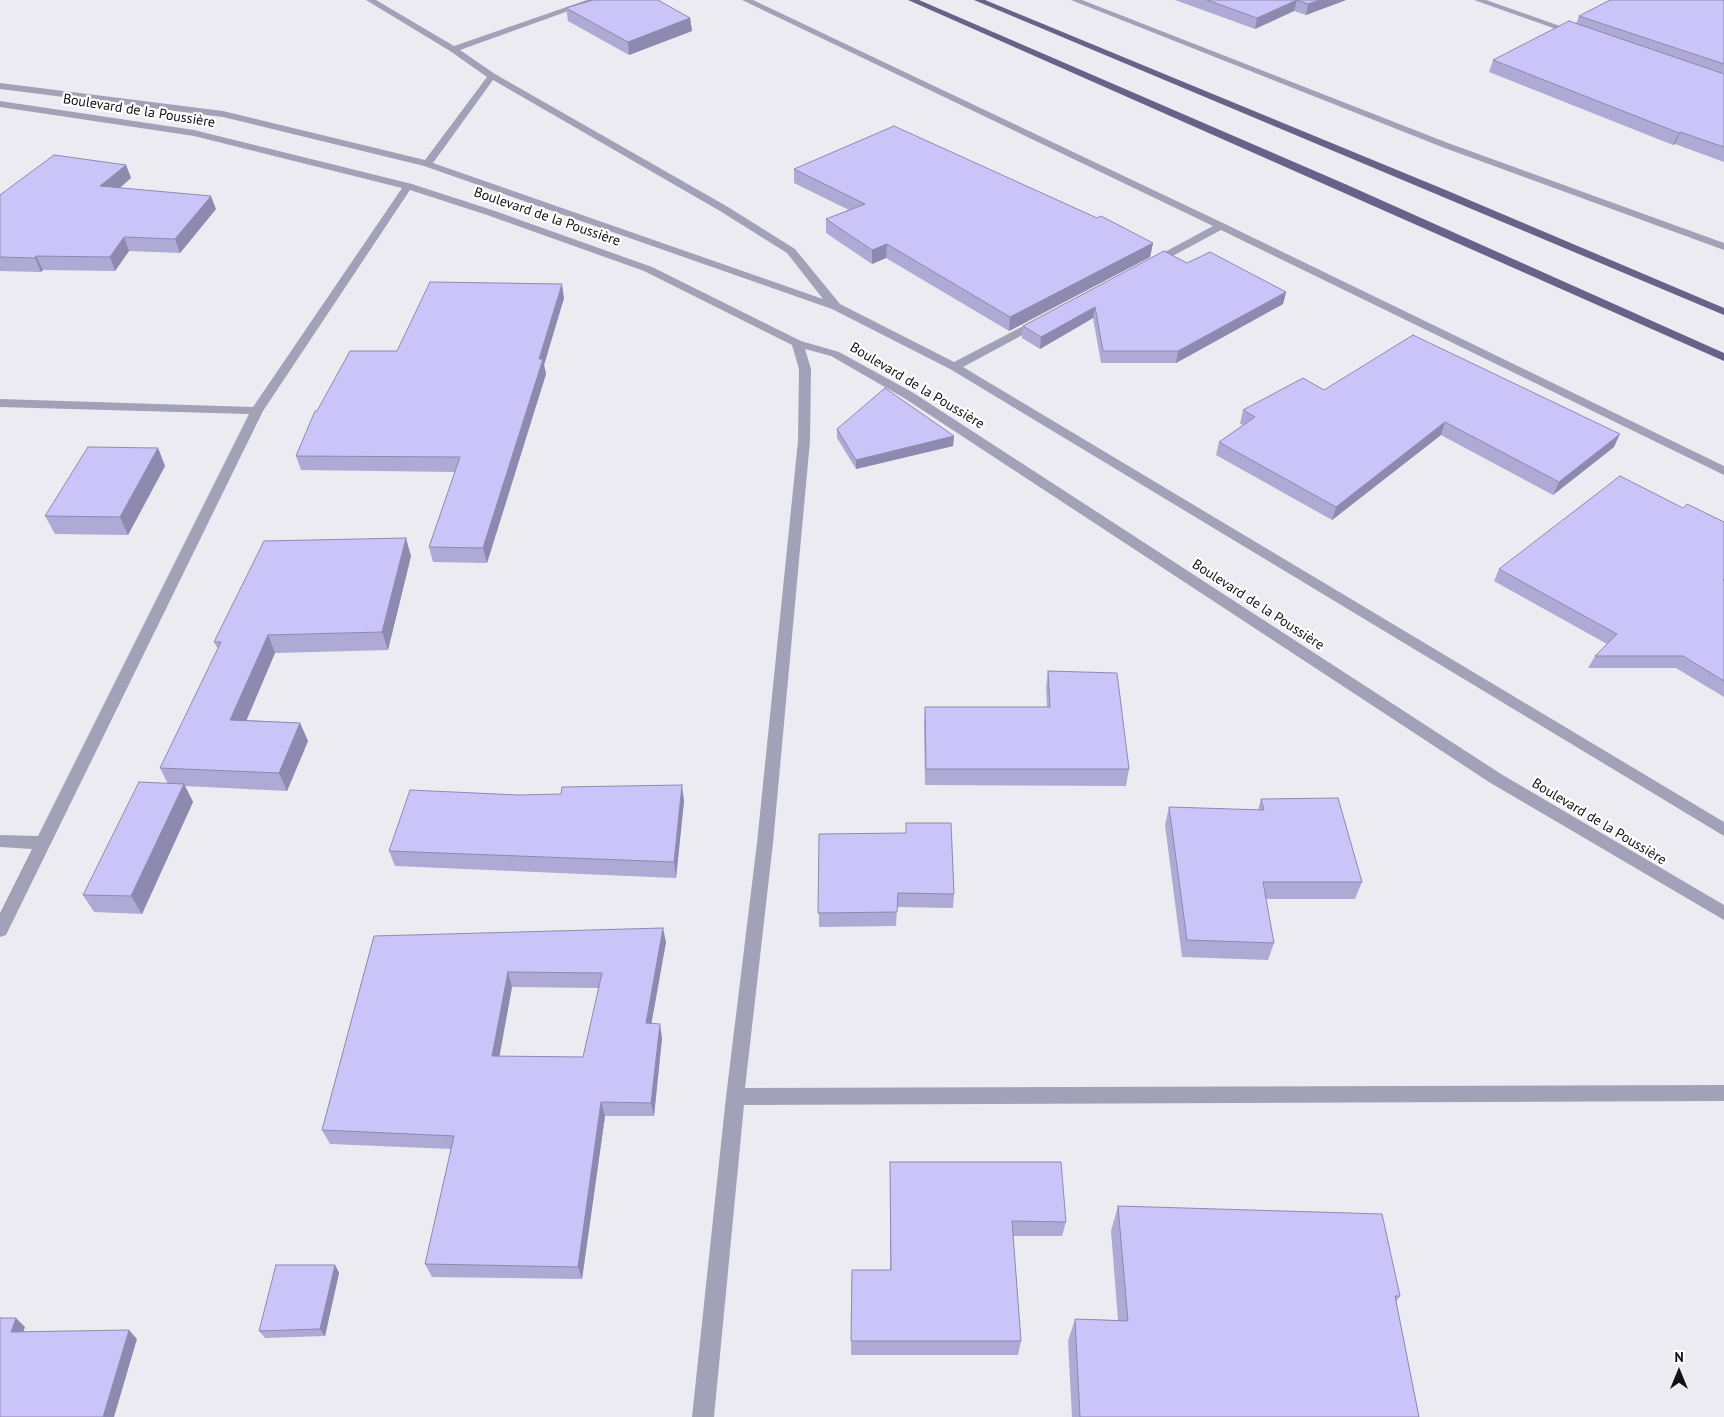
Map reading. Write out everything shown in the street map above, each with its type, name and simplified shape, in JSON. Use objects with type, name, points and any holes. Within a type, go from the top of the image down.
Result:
[{"type":"main road","points":[[912,0],[1341,186],[1724,357]]},
{"type":"main road","points":[[978,0],[1435,189],[1724,312]]},
{"type":"street","points":[[370,0],[453,49],[492,76],[724,209],[791,251],[836,307]]},
{"type":"street","points":[[453,49],[595,0]]},
{"type":"street","points":[[746,0],[1221,226],[1724,471]]},
{"type":"street","points":[[1075,0],[1445,145],[1724,247]]},
{"type":"street","points":[[1478,0],[1582,35]]},
{"type":"street","points":[[427,164],[492,76]]},
{"type":"street","name":"Boulevard de la Poussière","points":[[0,86],[224,114],[427,164],[836,307],[954,367],[1724,830]]},
{"type":"street","name":"Boulevard de la Poussière","points":[[0,104],[194,133],[408,186],[491,213],[648,269],[797,343],[835,354],[908,395],[1495,778],[1724,913]]},
{"type":"street","points":[[0,930],[257,411],[408,186]]},
{"type":"street","points":[[1144,267],[1221,226]]},
{"type":"street","points":[[954,367],[1049,317]]},
{"type":"street","points":[[703,1417],[735,1097],[765,843],[804,441],[805,368],[797,343]]},
{"type":"street","points":[[0,403],[257,411]]},
{"type":"street","points":[[0,841],[43,843]]},
{"type":"street","points":[[735,1097],[1724,1093]]},
{"type":"building","points":[[593,0],[658,0],[690,18],[628,42],[566,8]]},
{"type":"building","points":[[1207,0],[1297,0],[1257,18]]},
{"type":"building","points":[[1297,0],[1320,0],[1308,4]]},
{"type":"building","points":[[1610,0],[1724,0],[1724,64],[1579,16]]},
{"type":"building","points":[[1569,21],[1724,74],[1724,147],[1679,133],[1493,60]]},
{"type":"building","points":[[894,126],[1097,218],[1101,216],[1153,243],[1010,317],[887,244],[872,250],[826,219],[865,204],[794,169]]},
{"type":"building","points":[[54,155],[126,165],[100,186],[211,196],[175,239],[124,237],[110,257],[0,257],[0,195]]},
{"type":"building","points":[[1164,251],[1187,263],[1210,252],[1286,292],[1178,351],[1103,351],[1095,307],[1041,337],[1023,326]]},
{"type":"building","points":[[430,282],[562,284],[539,359],[543,359],[483,548],[429,547],[460,457],[296,456],[315,411],[317,411],[350,351],[397,351]]},
{"type":"building","points":[[1413,335],[1620,434],[1559,482],[1445,422],[1336,507],[1219,442],[1255,417],[1243,410],[1303,378],[1324,390]]},
{"type":"building","points":[[885,388],[954,436],[856,460],[837,429]]},
{"type":"building","points":[[88,447],[158,448],[120,517],[45,516]]},
{"type":"building","points":[[1620,476],[1683,508],[1687,504],[1724,522],[1724,681],[1683,656],[1595,656],[1617,634],[1499,569]]},
{"type":"building","points":[[406,538],[382,632],[268,635],[230,720],[300,723],[279,773],[160,768],[221,642],[214,642],[264,541]]},
{"type":"building","points":[[1048,671],[1117,673],[1129,769],[926,769],[925,707],[1050,707]]},
{"type":"building","points":[[139,782],[184,784],[131,896],[83,895]]},
{"type":"building","points":[[682,785],[674,862],[389,851],[410,790],[518,795],[561,794],[562,787]]},
{"type":"building","points":[[1338,798],[1362,882],[1263,882],[1274,943],[1187,940],[1169,807],[1264,810],[1261,799]]},
{"type":"building","points":[[906,823],[951,823],[954,894],[898,893],[897,912],[818,913],[819,834],[906,833]]},
{"type":"building","points":[[663,928],[646,1023],[660,1024],[651,1103],[601,1102],[578,1267],[425,1264],[454,1136],[322,1130],[374,936]],"holes":[[[508,972],[602,973],[583,1057],[492,1056]]]},
{"type":"building","points":[[890,1162],[1061,1162],[1066,1222],[1012,1221],[1021,1341],[851,1341],[852,1270],[891,1270]]},
{"type":"building","points":[[1118,1206],[1382,1214],[1400,1296],[1395,1296],[1419,1417],[1080,1417],[1075,1319],[1128,1321]]},
{"type":"building","points":[[276,1265],[335,1265],[320,1329],[259,1331]]},
{"type":"building","points":[[0,1318],[16,1318],[11,1332],[129,1330],[103,1417],[0,1417]]}]
